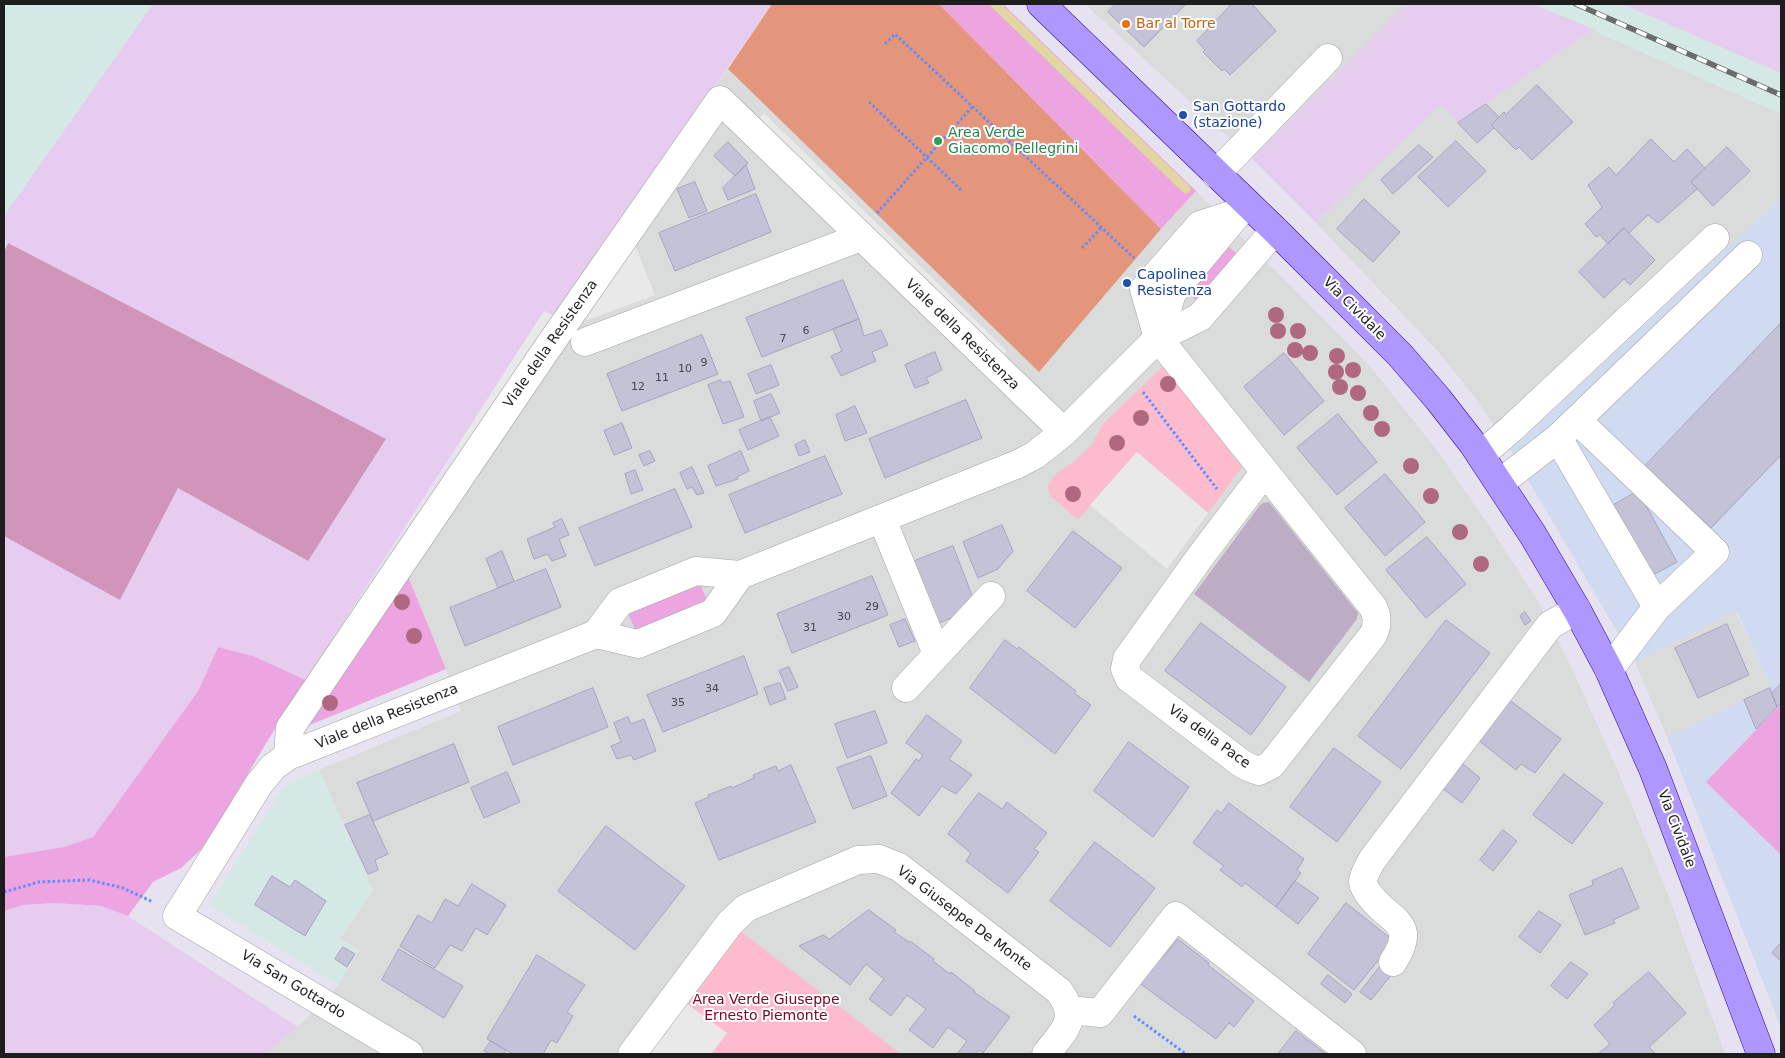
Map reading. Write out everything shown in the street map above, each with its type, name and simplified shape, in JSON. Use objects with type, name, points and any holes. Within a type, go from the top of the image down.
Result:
[{"type":"main road","name":"Via Cividale","points":[[1040,4],[1216,174],[1243,207],[1275,230],[1400,355],[1438,399],[1500,483],[1577,610],[1609,670],[1653,769],[1761,1054]]},
{"type":"street","points":[[1216,174],[1328,58]]},
{"type":"street","name":"Viale della Resistenza","points":[[288,756],[290,728],[544,353],[720,100],[1064,432]]},
{"type":"street","points":[[1158,338],[1144,289],[1200,225],[1243,207]]},
{"type":"street","points":[[1158,338],[1172,293],[1243,207]]},
{"type":"street","points":[[740,575],[713,613],[705,617],[638,644],[596,634],[620,602],[696,571],[740,575],[1018,464],[1035,455],[1064,432],[1158,338],[1200,317],[1275,230]]},
{"type":"street","name":"Viale della Resistenza","points":[[585,342],[861,237]]},
{"type":"street","points":[[1480,455],[1511,429],[1715,238]]},
{"type":"street","points":[[1500,483],[1578,420],[1748,255]]},
{"type":"street","name":"Via della Pace","points":[[1158,338],[1373,607],[1377,621],[1377,628],[1373,635],[1271,766],[1259,771],[1241,763],[1129,678],[1125,669],[1127,659],[1264,473]]},
{"type":"street","points":[[1578,420],[1715,552],[1657,607],[1609,670]]},
{"type":"street","points":[[1558,438],[1657,607]]},
{"type":"street","points":[[882,519],[938,654]]},
{"type":"street","points":[[906,688],[991,596]]},
{"type":"street","points":[[1393,962],[1403,943],[1402,933],[1398,921],[1379,906],[1365,888],[1363,882],[1372,860],[1550,625],[1577,610]]},
{"type":"street","name":"Viale della Resistenza","points":[[177,916],[265,775],[288,756],[596,634]]},
{"type":"street","name":"Via Giuseppe De Monte","points":[[632,1054],[730,923],[746,908],[858,860],[879,859],[899,868],[1059,990],[1069,1010]]},
{"type":"street","name":"Via San Gottardo","points":[[177,916],[409,1054]]},
{"type":"street","points":[[1046,1054],[1066,1028],[1070,1016],[1069,1010],[1100,1013],[1176,916],[1352,1054]]},
{"type":"path","points":[[885,44],[895,34],[1154,277]]},
{"type":"path","points":[[869,102],[961,190]]},
{"type":"path","points":[[861,237],[876,214],[972,107]]},
{"type":"path","points":[[1082,248],[1101,228]]},
{"type":"path","points":[[1126,370],[1234,512]]},
{"type":"path","points":[[4,892],[39,882],[90,880],[123,888],[143,896]]},
{"type":"path","points":[[1100,1013],[1105,1012],[1108,1008],[1120,1006],[1186,1054]]},
{"type":"shaded area","points":[[4,4],[153,4],[4,216]]},
{"type":"shaded area","points":[[153,4],[772,4],[558,318],[544,311],[306,680],[253,656],[218,647],[198,691],[93,837],[64,847],[4,857],[4,536],[120,599],[178,488],[307,561],[386,440],[8,243],[4,239],[4,216]]},
{"type":"shaded area","name":"Area Verde Giacomo Pellegrini","points":[[772,4],[939,4],[1161,229],[1039,372],[728,69]]},
{"type":"shaded area","points":[[939,4],[1003,4],[1196,191],[1161,229]]},
{"type":"shaded area","points":[[1085,4],[1407,4],[1252,159]]},
{"type":"shaded area","points":[[1407,4],[1533,4],[1593,29],[1458,123],[1441,104],[1316,223],[1252,159]]},
{"type":"shaded area","points":[[1533,4],[1622,4],[1781,73],[1781,114]]},
{"type":"shaded area","points":[[1622,4],[1781,4],[1781,73]]},
{"type":"shaded area","points":[[1593,29],[1781,114],[1781,198],[1511,451],[1474,396],[1435,348],[1316,223],[1441,103],[1458,123]]},
{"type":"shaded area","points":[[728,69],[1039,372],[1134,259],[1196,191],[1369,365],[1436,449],[1538,601],[1573,671],[1617,769],[1669,897],[1725,1054],[266,1054],[298,1027],[338,985],[359,951],[340,939],[373,890],[319,770],[461,711],[407,574],[707,97]]},
{"type":"shaded area","points":[[764,113],[1007,351],[993,365],[750,128]]},
{"type":"shaded area","points":[[1781,198],[1781,1028],[1667,737],[1770,688],[1736,610],[1635,662],[1511,451]]},
{"type":"shaded area","points":[[8,243],[386,439],[308,561],[178,488],[120,600],[4,536],[4,252]]},
{"type":"shaded area","points":[[635,245],[655,295],[572,326]]},
{"type":"shaded area","points":[[1229,247],[1238,255],[1198,302],[1189,294]]},
{"type":"shaded area","points":[[544,311],[558,318],[462,452],[456,449]]},
{"type":"shaded area","points":[[1137,452],[1208,513],[1167,569],[1090,505]]},
{"type":"shaded area","points":[[1269,502],[1358,613],[1357,619],[1309,682],[1194,594],[1260,505]]},
{"type":"shaded area","points":[[407,574],[446,669],[300,729]]},
{"type":"shaded area","points":[[699,580],[709,606],[637,634],[626,609]]},
{"type":"shaded area","points":[[1735,610],[1770,688],[1667,737],[1635,662]]},
{"type":"shaded area","points":[[218,647],[253,656],[306,680],[206,845],[181,868],[153,882],[128,916],[101,906],[54,903],[23,905],[4,911],[4,857],[64,847],[93,837],[198,691]]},
{"type":"shaded area","points":[[1781,704],[1781,855],[1706,782]]},
{"type":"shaded area","points":[[319,770],[373,890],[340,939],[359,950],[338,985],[209,905],[285,785]]},
{"type":"shaded area","points":[[54,903],[101,906],[128,916],[298,1027],[266,1054],[4,1054],[4,911],[23,905]]},
{"type":"shaded area","points":[[676,996],[727,1033],[711,1054],[632,1054]]},
{"type":"green space","points":[[1163,366],[1242,467],[1208,513],[1137,452],[1078,520],[1050,495],[1048,485],[1057,473],[1091,446],[1103,424]]},
{"type":"green space","name":"Area Verde Giuseppe Ernesto Piemonte","points":[[730,923],[901,1054],[711,1054],[727,1033],[676,996]]},
{"type":"building","points":[[1116,4],[1186,4],[1144,47],[1108,12]]},
{"type":"building","points":[[1232,4],[1252,4],[1276,31],[1230,75],[1224,69],[1222,71],[1203,52],[1205,50],[1197,41]]},
{"type":"building","points":[[1537,85],[1573,122],[1532,160],[1519,147],[1516,150],[1491,125],[1504,112],[1506,114]]},
{"type":"building","points":[[1486,104],[1499,117],[1491,125],[1494,128],[1477,143],[1458,123]]},
{"type":"building","points":[[1651,139],[1674,162],[1687,149],[1705,168],[1691,182],[1697,189],[1658,223],[1648,215],[1629,233],[1624,228],[1608,244],[1600,235],[1596,237],[1585,224],[1602,207],[1588,185],[1609,167],[1616,175]]},
{"type":"building","points":[[1456,141],[1486,171],[1448,207],[1418,177]]},
{"type":"building","points":[[728,142],[748,163],[735,176],[714,156]]},
{"type":"building","points":[[1419,145],[1433,157],[1393,194],[1381,180]]},
{"type":"building","points":[[1727,147],[1750,171],[1713,206],[1691,182]]},
{"type":"building","points":[[746,165],[755,189],[728,200],[723,188]]},
{"type":"building","points":[[695,182],[707,211],[689,218],[677,189]]},
{"type":"building","points":[[756,194],[771,232],[675,271],[659,233]]},
{"type":"building","points":[[1364,199],[1400,232],[1373,262],[1337,229]]},
{"type":"building","points":[[1624,228],[1655,260],[1630,285],[1624,279],[1604,298],[1579,272]]},
{"type":"building","points":[[843,280],[859,319],[762,357],[746,318]]},
{"type":"building","points":[[859,319],[864,336],[881,330],[888,345],[872,352],[876,361],[841,376],[831,356],[842,351],[833,329]]},
{"type":"building","points":[[1781,323],[1781,455],[1711,528],[1645,466]]},
{"type":"building","points":[[702,335],[718,374],[622,411],[607,374]]},
{"type":"building","points":[[935,352],[942,370],[926,378],[929,383],[915,388],[905,365]]},
{"type":"building","points":[[1284,353],[1324,401],[1284,435],[1244,387]]},
{"type":"building","points":[[771,365],[779,385],[756,394],[748,374]]},
{"type":"building","points":[[721,380],[722,383],[730,381],[744,417],[723,424],[708,385]]},
{"type":"building","points":[[771,394],[780,413],[761,421],[754,401]]},
{"type":"building","points":[[966,400],[982,438],[885,478],[869,439]]},
{"type":"building","points":[[855,406],[867,433],[845,441],[836,415]]},
{"type":"building","points":[[1338,414],[1377,462],[1337,495],[1297,448]]},
{"type":"building","points":[[770,417],[779,436],[748,450],[739,430]]},
{"type":"building","points":[[622,423],[632,448],[614,455],[604,431]]},
{"type":"building","points":[[805,440],[810,452],[799,456],[795,445]]},
{"type":"building","points":[[650,451],[655,461],[644,466],[639,455]]},
{"type":"building","points":[[741,451],[749,471],[737,477],[738,479],[716,486],[708,466]]},
{"type":"building","points":[[825,456],[842,494],[745,533],[729,495]]},
{"type":"building","points":[[692,467],[704,493],[697,495],[692,487],[687,489],[680,473]]},
{"type":"building","points":[[635,470],[643,490],[631,494],[625,474]]},
{"type":"building","points":[[1385,474],[1425,522],[1385,556],[1345,508]]},
{"type":"building","points":[[675,489],[692,527],[595,566],[579,528]]},
{"type":"building","points":[[1638,491],[1677,562],[1651,576],[1612,506]]},
{"type":"building","points":[[562,519],[569,535],[559,539],[566,556],[552,561],[548,554],[534,559],[527,539],[555,527],[553,523]]},
{"type":"building","points":[[1002,525],[1013,551],[998,569],[978,578],[963,542]]},
{"type":"building","points":[[1073,531],[1122,568],[1075,628],[1027,591]]},
{"type":"building","points":[[1427,537],[1466,584],[1426,618],[1386,570]]},
{"type":"building","points":[[953,546],[975,603],[969,611],[936,624],[912,562]]},
{"type":"building","points":[[502,551],[514,581],[498,588],[486,559]]},
{"type":"building","points":[[546,569],[561,607],[465,646],[450,608]]},
{"type":"building","points":[[872,576],[888,615],[792,653],[777,614]]},
{"type":"building","points":[[1525,612],[1531,621],[1525,625],[1520,616]]},
{"type":"building","points":[[905,619],[915,641],[899,647],[890,625]]},
{"type":"building","points":[[1446,620],[1490,653],[1401,769],[1358,736]]},
{"type":"building","points":[[1201,623],[1286,687],[1251,735],[1165,671]]},
{"type":"building","points":[[1727,624],[1749,675],[1698,698],[1675,648]]},
{"type":"building","points":[[1005,640],[1017,649],[1019,647],[1091,705],[1055,754],[970,688]]},
{"type":"building","points":[[744,656],[758,694],[663,732],[647,695]]},
{"type":"building","points":[[789,667],[798,687],[788,691],[779,671]]},
{"type":"building","points":[[780,683],[786,699],[770,705],[764,688]]},
{"type":"building","points":[[1781,684],[1781,703],[1777,707],[1772,693]]},
{"type":"building","points":[[593,688],[608,727],[513,765],[498,727]]},
{"type":"building","points":[[1770,688],[1777,707],[1756,729],[1744,700]]},
{"type":"building","points":[[1504,696],[1561,739],[1535,773],[1521,764],[1516,770],[1473,736]]},
{"type":"building","points":[[875,711],[887,743],[847,758],[835,724]]},
{"type":"building","points":[[927,715],[962,741],[949,759],[972,775],[956,794],[942,786],[919,816],[891,793],[916,759],[919,761],[923,755],[906,743]]},
{"type":"building","points":[[628,717],[631,724],[644,719],[656,751],[634,760],[631,755],[617,759],[611,746],[621,742],[614,723]]},
{"type":"building","points":[[1129,742],[1189,787],[1153,837],[1094,791]]},
{"type":"building","points":[[454,744],[469,782],[373,821],[357,783]]},
{"type":"building","points":[[1334,748],[1381,782],[1337,842],[1290,807]]},
{"type":"building","points":[[871,756],[887,796],[853,809],[837,768]]},
{"type":"building","points":[[1457,759],[1480,778],[1462,803],[1438,785]]},
{"type":"building","points":[[791,765],[816,822],[719,860],[695,803],[709,797],[708,795],[731,786],[732,788],[754,778],[753,775],[776,766],[778,771]]},
{"type":"building","points":[[507,772],[520,802],[484,818],[471,788]]},
{"type":"building","points":[[1564,774],[1603,803],[1572,844],[1533,815]]},
{"type":"building","points":[[979,793],[1002,809],[1007,802],[1047,833],[1034,849],[1039,852],[1008,893],[966,861],[971,853],[948,834]]},
{"type":"building","points":[[1229,803],[1304,859],[1297,870],[1301,873],[1276,907],[1245,883],[1242,887],[1220,870],[1224,866],[1193,843],[1217,810],[1221,813]]},
{"type":"building","points":[[370,815],[388,854],[375,860],[378,870],[368,874],[345,825]]},
{"type":"building","points":[[606,826],[685,886],[635,950],[558,891]]},
{"type":"building","points":[[1503,830],[1517,841],[1493,871],[1480,860]]},
{"type":"building","points":[[1095,842],[1155,888],[1110,947],[1050,901]]},
{"type":"building","points":[[1622,868],[1639,908],[1613,920],[1615,923],[1585,935],[1569,895],[1593,885],[1592,881]]},
{"type":"building","points":[[272,876],[290,887],[295,880],[326,901],[305,936],[255,905]]},
{"type":"building","points":[[1295,881],[1319,898],[1298,924],[1276,907]]},
{"type":"building","points":[[472,884],[506,905],[487,935],[476,928],[462,951],[450,945],[435,968],[400,946],[418,915],[432,923],[445,899],[458,906]]},
{"type":"building","points":[[1346,903],[1394,941],[1354,990],[1308,954]]},
{"type":"building","points":[[869,910],[896,930],[894,932],[910,941],[950,974],[951,972],[974,992],[1010,1017],[983,1053],[979,1050],[976,1054],[957,1054],[967,1041],[948,1027],[933,1048],[909,1030],[926,1009],[907,995],[891,1016],[869,999],[884,979],[866,964],[850,985],[799,946],[823,935],[829,939]]},
{"type":"building","points":[[1539,911],[1561,925],[1540,953],[1519,937]]},
{"type":"building","points":[[1178,939],[1254,1001],[1234,1027],[1229,1023],[1216,1039],[1138,982],[1160,952],[1164,956]]},
{"type":"building","points":[[1781,943],[1781,961],[1772,953]]},
{"type":"building","points":[[343,947],[355,954],[347,967],[335,959]]},
{"type":"building","points":[[399,949],[463,986],[444,1018],[382,980]]},
{"type":"building","points":[[537,955],[585,985],[567,1012],[573,1016],[557,1043],[551,1040],[543,1054],[513,1054],[487,1039]]},
{"type":"building","points":[[1571,962],[1588,974],[1567,999],[1551,986]]},
{"type":"building","points":[[1383,963],[1394,972],[1371,1000],[1360,992]]},
{"type":"building","points":[[1649,972],[1686,1013],[1649,1047],[1656,1054],[1598,1054],[1610,1044],[1594,1025],[1615,1005],[1613,1003]]},
{"type":"building","points":[[1328,975],[1352,994],[1345,1003],[1321,984]]},
{"type":"building","points":[[1296,1031],[1326,1054],[1278,1054]]},
{"type":"building","points":[[491,1041],[506,1050],[503,1054],[489,1054],[484,1051]]},
{"type":"waterway","points":[[995,4],[1186,189]]},
{"type":"railway","points":[[1576,4],[1781,95]]},
{"type":"place","name":"Bar al Torre","points":[[1126,24]]},
{"type":"place","name":"San Gottardo (stazione)","points":[[1183,115]]},
{"type":"place","name":"Area Verde Giacomo Pellegrini","points":[[938,141]]},
{"type":"place","name":"Capolinea Resistenza","points":[[1127,283]]}]
